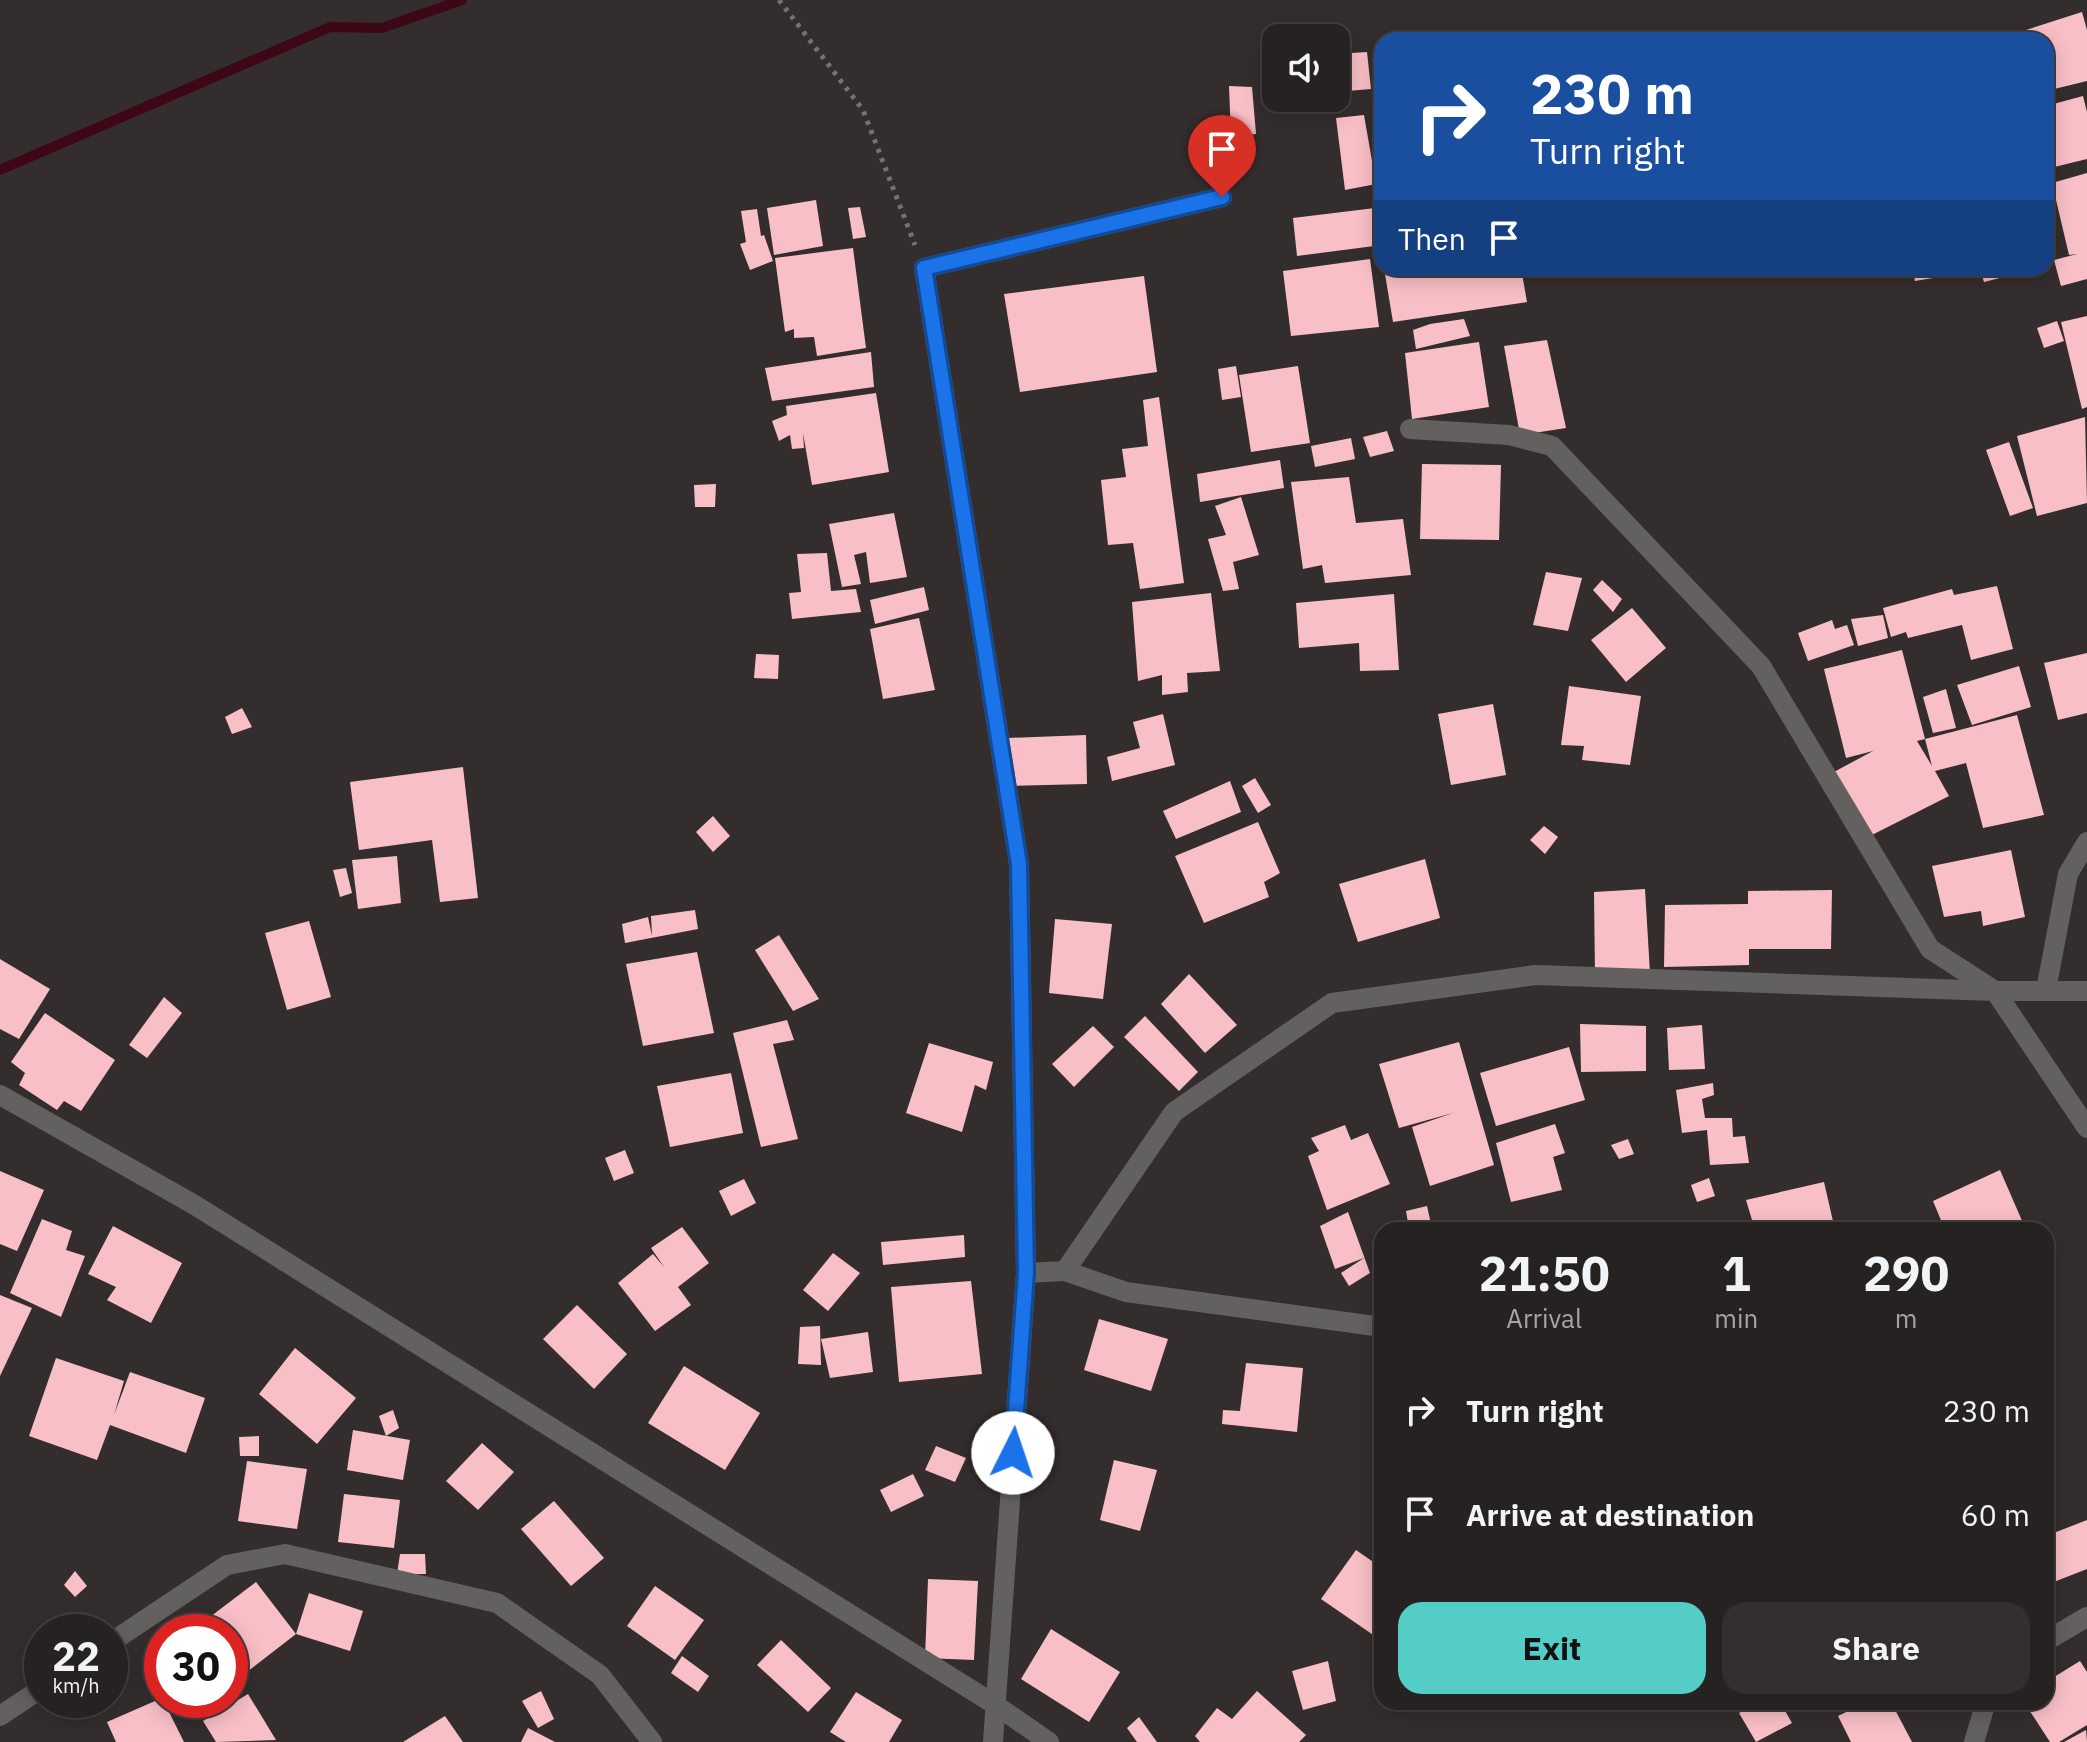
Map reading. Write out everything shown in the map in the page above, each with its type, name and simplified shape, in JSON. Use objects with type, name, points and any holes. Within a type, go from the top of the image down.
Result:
[{"type":"street","points":[[993,1742],[1026,1273],[1019,864],[924,268],[1222,197]]},
{"type":"street","points":[[1410,429],[1509,435],[1552,446],[1761,666],[1930,949],[1995,991],[2087,1128]]},
{"type":"street","points":[[2046,990],[2068,874],[2087,842]]},
{"type":"street","points":[[1065,1271],[1174,1112],[1332,1003],[1536,975],[1995,991],[2087,991]]},
{"type":"street","points":[[0,1095],[193,1204],[994,1704],[1049,1742]]},
{"type":"street","points":[[1026,1273],[1065,1271],[1126,1292],[1374,1326]]},
{"type":"street","points":[[128,1631],[227,1565],[285,1554],[497,1603],[600,1675],[652,1742]]},
{"type":"street","points":[[2054,1636],[2087,1617]]},
{"type":"street","points":[[0,1716],[24,1700]]},
{"type":"street","points":[[1974,1742],[1984,1710]]},
{"type":"path","points":[[779,0],[863,110],[924,268]]},
{"type":"building","points":[[2082,12],[2087,30],[2087,81],[2054,89],[2054,32],[2023,31]]},
{"type":"building","points":[[1367,52],[1371,89],[1350,91],[1350,53]]},
{"type":"building","points":[[1229,86],[1252,87],[1256,134],[1231,137]]},
{"type":"building","points":[[2083,96],[2087,112],[2087,159],[2054,167],[2054,104]]},
{"type":"building","points":[[1364,115],[1374,184],[1345,190],[1336,118]]},
{"type":"building","points":[[2087,173],[2087,279],[2061,286],[2054,260],[2077,254],[2069,255],[2054,182]]},
{"type":"building","points":[[816,200],[823,246],[774,255],[767,208]]},
{"type":"building","points":[[860,207],[866,237],[853,239],[848,208]]},
{"type":"building","points":[[1374,208],[1374,246],[1297,256],[1293,218]]},
{"type":"building","points":[[757,209],[761,236],[764,235],[773,261],[750,270],[740,244],[746,242],[741,211]]},
{"type":"building","points":[[853,248],[866,348],[817,356],[814,337],[794,338],[794,329],[785,332],[775,258]]},
{"type":"building","points":[[1370,259],[1379,327],[1291,336],[1283,271]]},
{"type":"building","points":[[1144,276],[1157,372],[1020,392],[1004,294]]},
{"type":"building","points":[[1385,276],[1522,276],[1527,302],[1393,322]]},
{"type":"building","points":[[1914,276],[1933,276],[1933,278],[1915,281]]},
{"type":"building","points":[[1982,276],[2008,276],[1984,282]]},
{"type":"building","points":[[2087,316],[2087,407],[2082,409],[2061,322]]},
{"type":"building","points":[[1464,319],[1470,336],[1416,349],[1413,330]]},
{"type":"building","points":[[2057,321],[2064,341],[2044,348],[2037,328]]},
{"type":"building","points":[[1547,340],[1566,428],[1520,435],[1504,346]]},
{"type":"building","points":[[1479,342],[1489,407],[1412,419],[1405,353]]},
{"type":"building","points":[[871,352],[874,387],[772,401],[765,368]]},
{"type":"building","points":[[1236,366],[1241,397],[1222,400],[1218,369]]},
{"type":"building","points":[[1298,366],[1310,443],[1251,452],[1239,375]]},
{"type":"building","points":[[876,393],[889,472],[812,485],[803,433],[804,448],[792,449],[790,435],[779,441],[772,421],[787,415],[786,406]]},
{"type":"building","points":[[1159,397],[1184,583],[1140,589],[1133,543],[1108,545],[1101,480],[1126,477],[1122,449],[1148,446],[1143,400]]},
{"type":"building","points":[[2085,417],[2087,503],[2037,516],[2017,436]]},
{"type":"building","points":[[1387,431],[1394,451],[1370,457],[1363,437]]},
{"type":"building","points":[[1351,438],[1355,459],[1315,467],[1311,446]]},
{"type":"building","points":[[2009,442],[2033,508],[2010,516],[1986,450]]},
{"type":"building","points":[[1280,460],[1284,488],[1200,502],[1197,474]]},
{"type":"building","points":[[1422,464],[1501,465],[1499,540],[1420,539]]},
{"type":"building","points":[[1349,477],[1356,523],[1403,519],[1411,575],[1325,583],[1322,565],[1303,569],[1291,482]]},
{"type":"building","points":[[716,484],[715,507],[695,507],[694,485]]},
{"type":"building","points":[[1241,497],[1259,555],[1233,562],[1239,589],[1223,591],[1208,539],[1226,535],[1215,506]]},
{"type":"building","points":[[894,513],[907,577],[870,583],[866,552],[854,555],[861,584],[842,587],[829,524]]},
{"type":"building","points":[[827,553],[831,591],[856,589],[861,612],[792,619],[789,593],[801,592],[797,554]]},
{"type":"building","points":[[1546,572],[1582,578],[1568,631],[1533,625]]},
{"type":"building","points":[[1602,580],[1622,599],[1613,612],[1593,590]]},
{"type":"building","points":[[1997,586],[2013,649],[1971,660],[1962,625],[1908,638],[1906,632],[1891,637],[1883,608],[1952,589],[1954,595]]},
{"type":"building","points":[[924,587],[929,610],[875,624],[870,600]]},
{"type":"building","points":[[1211,593],[1220,671],[1187,673],[1188,692],[1162,695],[1162,675],[1138,681],[1132,602]]},
{"type":"building","points":[[1394,594],[1399,670],[1360,671],[1359,643],[1299,648],[1296,603]]},
{"type":"building","points":[[1632,608],[1666,648],[1626,682],[1591,640]]},
{"type":"building","points":[[1883,615],[1888,638],[1858,646],[1851,619]]},
{"type":"building","points":[[919,618],[935,690],[883,699],[870,629]]},
{"type":"building","points":[[1832,620],[1835,629],[1847,625],[1854,645],[1808,661],[1798,633]]},
{"type":"building","points":[[1902,650],[1925,739],[2017,715],[2044,815],[1983,828],[1966,763],[1935,771],[1949,796],[1866,838],[1832,773],[1873,751],[1846,758],[1824,669]],"holes":[[[1925,739],[1932,766],[1917,741]]]},
{"type":"building","points":[[2087,653],[2087,713],[2058,720],[2044,663]]},
{"type":"building","points":[[756,654],[779,655],[778,679],[754,678]]},
{"type":"building","points":[[2019,666],[2031,707],[1972,725],[1957,685]]},
{"type":"building","points":[[1569,686],[1641,696],[1630,765],[1582,760],[1584,746],[1561,745]]},
{"type":"building","points":[[1946,689],[1956,728],[1933,733],[1923,697]]},
{"type":"building","points":[[1493,704],[1506,775],[1451,785],[1438,714]]},
{"type":"building","points":[[242,708],[252,727],[232,734],[225,717]]},
{"type":"building","points":[[1163,714],[1175,765],[1112,781],[1107,757],[1140,748],[1133,722]]},
{"type":"building","points":[[1086,735],[1087,784],[1010,786],[1008,738]]},
{"type":"building","points":[[463,767],[478,898],[440,902],[432,840],[359,850],[350,782]]},
{"type":"building","points":[[1255,778],[1271,805],[1258,813],[1242,786]]},
{"type":"building","points":[[1230,781],[1241,812],[1176,839],[1163,811]]},
{"type":"building","points":[[713,816],[730,836],[713,852],[696,832]]},
{"type":"building","points":[[1258,822],[1280,873],[1264,882],[1269,897],[1204,923],[1175,856]]},
{"type":"building","points":[[1544,826],[1558,837],[1545,854],[1530,840]]},
{"type":"building","points":[[2011,850],[2025,917],[1983,926],[1981,911],[1944,917],[1932,866]]},
{"type":"building","points":[[397,856],[401,903],[358,909],[352,860]]},
{"type":"building","points":[[1425,859],[1440,918],[1358,942],[1339,884]]},
{"type":"building","points":[[346,868],[352,893],[340,897],[333,870]]},
{"type":"building","points":[[1645,889],[1650,973],[1595,976],[1594,892]]},
{"type":"building","points":[[1832,890],[1831,949],[1749,949],[1749,965],[1664,967],[1665,905],[1748,904],[1748,891]]},
{"type":"building","points":[[695,910],[698,929],[625,943],[622,924],[648,917],[652,936],[651,916]]},
{"type":"building","points":[[1055,919],[1112,924],[1103,999],[1049,993]]},
{"type":"building","points":[[309,921],[331,997],[287,1010],[265,933]]},
{"type":"building","points":[[779,935],[819,999],[793,1011],[755,950]]},
{"type":"building","points":[[697,952],[714,1033],[643,1046],[626,964]]},
{"type":"building","points":[[0,959],[50,989],[19,1039],[0,1029]]},
{"type":"building","points":[[1189,974],[1237,1025],[1205,1053],[1161,1004]]},
{"type":"building","points":[[164,997],[182,1013],[147,1058],[129,1045]]},
{"type":"building","points":[[45,1013],[115,1060],[81,1111],[64,1101],[57,1110],[19,1085],[25,1073],[11,1062]]},
{"type":"building","points":[[1145,1016],[1198,1072],[1179,1091],[1124,1037]]},
{"type":"building","points":[[787,1020],[794,1040],[773,1044],[798,1139],[761,1147],[733,1033]]},
{"type":"building","points":[[1580,1024],[1646,1026],[1646,1071],[1581,1072]]},
{"type":"building","points":[[1702,1025],[1705,1069],[1669,1070],[1667,1028]]},
{"type":"building","points":[[1093,1026],[1114,1047],[1074,1087],[1052,1064]]},
{"type":"building","points":[[1459,1042],[1494,1165],[1430,1186],[1412,1127],[1453,1113],[1399,1128],[1379,1064]]},
{"type":"building","points":[[929,1043],[993,1062],[986,1090],[975,1085],[962,1132],[906,1113]]},
{"type":"building","points":[[1569,1047],[1585,1100],[1496,1126],[1480,1073]]},
{"type":"building","points":[[731,1073],[743,1133],[670,1147],[657,1086]]},
{"type":"building","points":[[1713,1083],[1714,1095],[1702,1099],[1705,1118],[1732,1118],[1733,1137],[1745,1136],[1749,1163],[1710,1165],[1707,1130],[1682,1133],[1676,1090]]},
{"type":"building","points":[[1555,1124],[1565,1153],[1553,1157],[1562,1190],[1511,1202],[1496,1143]]},
{"type":"building","points":[[1345,1125],[1351,1140],[1368,1133],[1390,1184],[1327,1210],[1308,1156],[1319,1151],[1311,1138]]},
{"type":"building","points":[[1628,1139],[1634,1154],[1619,1159],[1611,1145]]},
{"type":"building","points":[[625,1150],[634,1173],[614,1181],[605,1158]]},
{"type":"building","points":[[2000,1170],[2023,1222],[1942,1222],[1933,1201]]},
{"type":"building","points":[[0,1171],[44,1190],[17,1251],[0,1244]]},
{"type":"building","points":[[1709,1178],[1715,1196],[1697,1202],[1691,1185]]},
{"type":"building","points":[[744,1179],[756,1203],[731,1216],[719,1191]]},
{"type":"building","points":[[1824,1182],[1833,1222],[1753,1222],[1746,1200]]},
{"type":"building","points":[[1427,1206],[1431,1222],[1408,1222],[1406,1211]]},
{"type":"building","points":[[1348,1212],[1370,1273],[1349,1286],[1341,1273],[1364,1258],[1335,1269],[1320,1226]]},
{"type":"building","points":[[42,1219],[72,1231],[66,1250],[85,1256],[61,1317],[10,1293]]},
{"type":"building","points":[[113,1226],[182,1263],[151,1323],[107,1300],[116,1287],[88,1274]]},
{"type":"building","points":[[682,1227],[709,1263],[678,1287],[691,1305],[655,1331],[618,1283],[653,1254],[664,1267],[651,1248]]},
{"type":"building","points":[[964,1235],[965,1257],[883,1265],[881,1242]]},
{"type":"building","points":[[833,1253],[860,1273],[828,1311],[803,1290]]},
{"type":"building","points":[[971,1281],[982,1374],[899,1382],[891,1287]]},
{"type":"building","points":[[0,1295],[32,1308],[0,1376]]},
{"type":"building","points":[[577,1305],[627,1354],[594,1389],[543,1339]]},
{"type":"building","points":[[1099,1319],[1168,1339],[1151,1391],[1084,1370]]},
{"type":"building","points":[[820,1326],[821,1365],[798,1364],[800,1327]]},
{"type":"building","points":[[868,1332],[873,1372],[830,1378],[821,1339]]},
{"type":"building","points":[[295,1348],[356,1398],[317,1444],[259,1394]]},
{"type":"building","points":[[56,1358],[124,1381],[114,1415],[130,1372],[205,1398],[186,1453],[110,1425],[97,1460],[29,1436]]},
{"type":"building","points":[[1246,1363],[1303,1368],[1297,1432],[1222,1424],[1223,1410],[1240,1411]]},
{"type":"building","points":[[684,1366],[760,1413],[725,1470],[648,1423]]},
{"type":"building","points":[[393,1410],[399,1428],[386,1436],[379,1416]]},
{"type":"building","points":[[353,1430],[410,1440],[403,1480],[347,1470]]},
{"type":"building","points":[[259,1436],[259,1456],[240,1456],[239,1437]]},
{"type":"building","points":[[482,1443],[514,1472],[478,1510],[446,1481]]},
{"type":"building","points":[[936,1446],[966,1458],[955,1482],[925,1470]]},
{"type":"building","points":[[1114,1460],[1157,1470],[1140,1531],[1100,1520]]},
{"type":"building","points":[[247,1461],[307,1469],[297,1529],[238,1521]]},
{"type":"building","points":[[913,1474],[924,1496],[891,1512],[880,1490]]},
{"type":"building","points":[[344,1494],[400,1500],[394,1548],[338,1542]]},
{"type":"building","points":[[554,1501],[604,1558],[571,1586],[521,1529]]},
{"type":"building","points":[[2087,1520],[2087,1569],[2054,1582],[2054,1533]]},
{"type":"building","points":[[1356,1550],[1374,1562],[1374,1635],[1321,1599]]},
{"type":"building","points":[[400,1554],[425,1554],[426,1574],[397,1574]]},
{"type":"building","points":[[75,1571],[87,1586],[75,1597],[64,1585]]},
{"type":"building","points":[[928,1579],[978,1581],[974,1660],[925,1658]]},
{"type":"building","points":[[256,1582],[296,1634],[248,1671],[248,1614],[214,1614]]},
{"type":"building","points":[[655,1586],[704,1620],[675,1660],[627,1626]]},
{"type":"building","points":[[309,1593],[363,1611],[350,1651],[296,1634]]},
{"type":"building","points":[[1051,1629],[1120,1672],[1089,1722],[1021,1679]]},
{"type":"building","points":[[781,1640],[831,1688],[808,1712],[757,1665]]},
{"type":"building","points":[[682,1656],[709,1676],[698,1692],[671,1673]]},
{"type":"building","points":[[1328,1661],[1336,1701],[1303,1710],[1292,1671]]},
{"type":"building","points":[[2080,1661],[2087,1672],[2087,1725],[2059,1742],[2050,1742],[2029,1710],[2054,1710],[2054,1677]]},
{"type":"building","points":[[541,1691],[554,1719],[538,1728],[522,1701]]},
{"type":"building","points":[[1257,1691],[1306,1735],[1299,1742],[1200,1742],[1195,1736],[1217,1708],[1232,1719]]},
{"type":"building","points":[[856,1692],[902,1720],[889,1742],[846,1742],[830,1732]]},
{"type":"building","points":[[248,1694],[276,1740],[216,1742],[203,1721],[208,1718],[248,1718]]},
{"type":"building","points":[[144,1706],[144,1718],[172,1718],[184,1742],[116,1742],[107,1722],[128,1718],[128,1713]]},
{"type":"building","points":[[1745,1710],[1785,1710],[1792,1723],[1756,1742],[1739,1713]]},
{"type":"building","points":[[1850,1710],[1895,1710],[1912,1742],[1851,1742],[1838,1716]]},
{"type":"building","points":[[445,1716],[463,1742],[403,1742]]},
{"type":"building","points":[[1139,1717],[1157,1742],[1137,1742],[1127,1728]]},
{"type":"building","points":[[528,1728],[555,1742],[521,1742]]},
{"type":"building","points":[[2086,1730],[2087,1742],[2064,1742]]},
{"type":"waterway","points":[[0,170],[330,27],[382,28],[462,0]]},
{"type":"route","points":[[1013,1453],[1026,1273],[1019,864],[924,268],[1222,197]]}]
